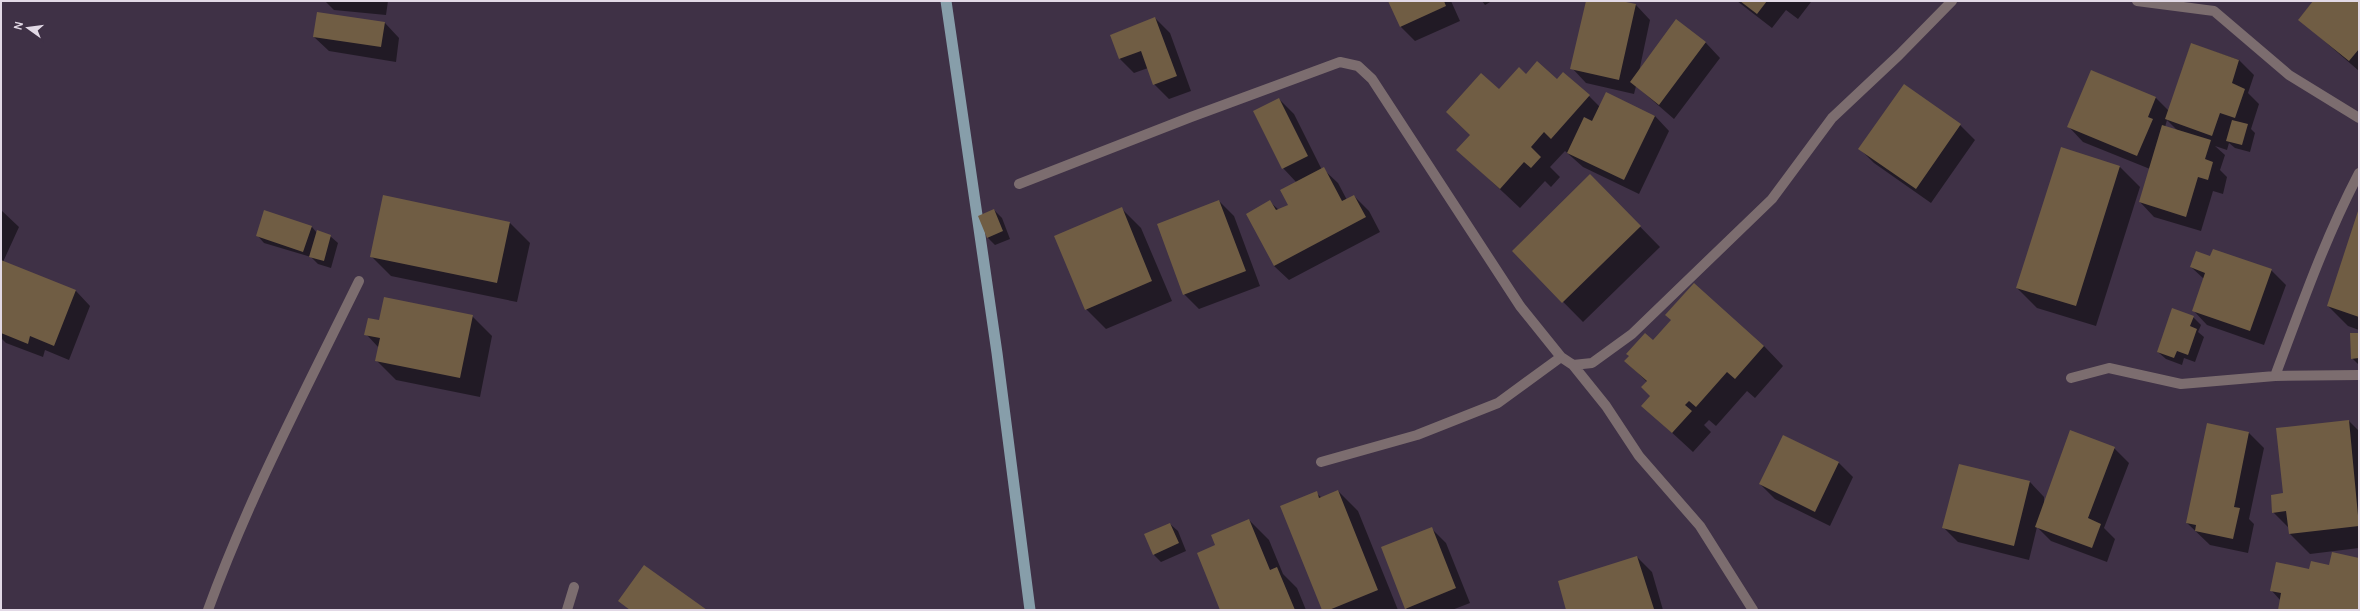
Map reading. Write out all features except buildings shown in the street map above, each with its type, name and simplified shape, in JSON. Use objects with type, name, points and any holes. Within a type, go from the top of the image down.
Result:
[{"type":"street","points":[[1573,365],[1592,363],[1632,334],[1772,199],[1832,118],[1899,55],[1952,1]]},
{"type":"street","points":[[2137,1],[2214,11],[2289,75],[2359,118]]},
{"type":"street","points":[[1020,184],[1191,117],[1340,62],[1358,66],[1372,79],[1520,306],[1561,358],[1573,365],[1606,406],[1640,456],[1700,526],[1753,610]]},
{"type":"street","points":[[2275,376],[2314,273],[2344,202],[2359,173]]},
{"type":"street","points":[[208,610],[219,579],[274,454],[359,281]]},
{"type":"street","points":[[1321,462],[1417,435],[1498,403],[1561,358]]},
{"type":"street","points":[[2071,378],[2109,368],[2181,384],[2275,376],[2359,375]]},
{"type":"street","points":[[567,610],[574,587]]},
{"type":"waterway","points":[[946,1],[997,353],[1030,610]]}]
